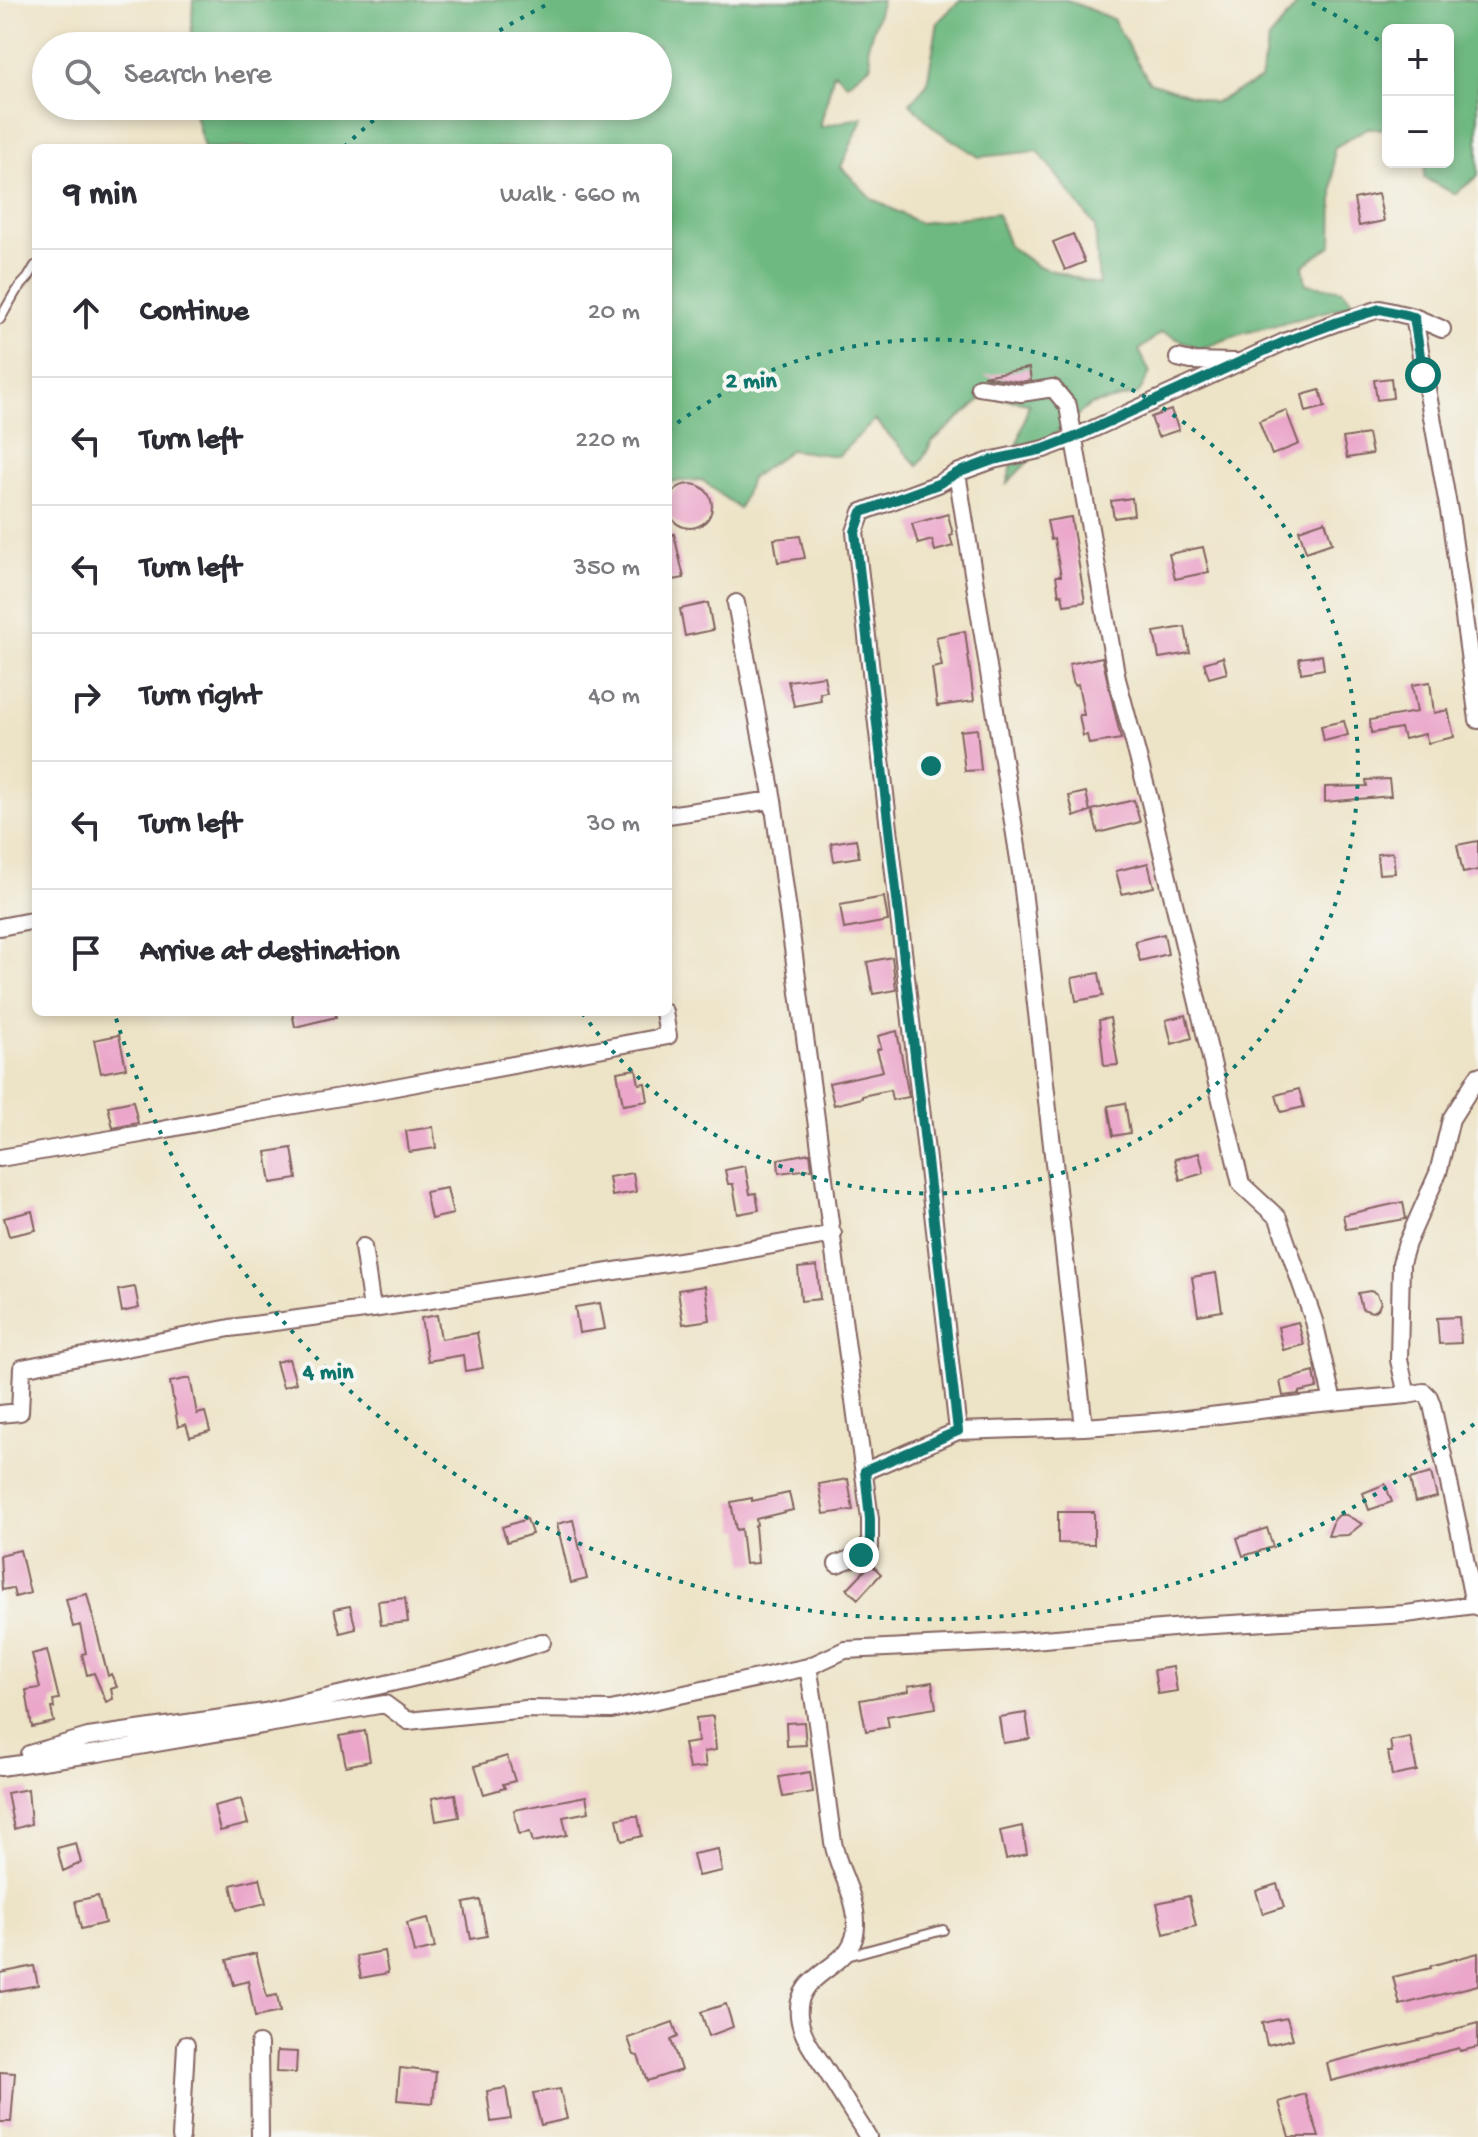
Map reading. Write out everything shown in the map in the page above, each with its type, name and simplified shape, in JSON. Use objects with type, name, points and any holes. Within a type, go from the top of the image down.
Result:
[{"type":"street","points":[[958,1431],[855,532],[862,512],[993,460],[1044,449],[1073,438],[1284,342],[1338,322],[1380,309],[1414,317],[1442,329]]},
{"type":"street","points":[[1414,317],[1451,522],[1478,720]]},
{"type":"street","points":[[1178,358],[1241,362]]},
{"type":"street","points":[[979,387],[1021,393],[1053,388],[1068,406],[1117,679],[1149,798],[1241,1184],[1278,1218],[1314,1321],[1333,1402]]},
{"type":"street","points":[[957,473],[1021,872],[1084,1427]]},
{"type":"street","points":[[736,603],[773,800],[865,1471],[870,1547],[861,1555],[837,1564]]},
{"type":"street","points":[[672,814],[773,800]]},
{"type":"street","points":[[0,927],[32,921]]},
{"type":"street","points":[[0,1158],[668,1036],[665,1016]]},
{"type":"street","points":[[1407,1395],[1399,1360],[1401,1263],[1438,1173],[1451,1119],[1478,1076]]},
{"type":"street","points":[[0,1414],[20,1412],[22,1368],[230,1328],[372,1309],[833,1234]]},
{"type":"street","points":[[363,1247],[372,1309]]},
{"type":"street","points":[[0,1764],[98,1753],[385,1704],[408,1721],[526,1709],[611,1710],[808,1667],[845,1650],[1009,1642],[1196,1626],[1406,1614],[1476,1606],[1432,1405],[1424,1392],[1168,1421],[958,1431],[865,1471]]},
{"type":"street","points":[[0,1764],[88,1737],[265,1712],[464,1666],[542,1642]]},
{"type":"street","points":[[808,1667],[834,1845],[842,1874],[854,1899],[857,1925],[851,1948],[807,1986],[800,1998],[799,2017],[807,2040],[868,2137]]},
{"type":"street","points":[[259,2044],[260,2137]]},
{"type":"street","points":[[181,2137],[186,2045]]},
{"type":"lane","points":[[0,319],[32,271]]},
{"type":"lane","points":[[843,1957],[943,1930]]},
{"type":"green space","points":[[193,0],[882,0],[868,46],[871,65],[847,84],[834,72],[820,127],[863,117],[841,167],[871,198],[919,223],[997,213],[1009,246],[1037,266],[1099,285],[1095,226],[1038,151],[979,157],[934,128],[910,103],[927,84],[938,22],[960,0],[1067,0],[1113,19],[1149,82],[1214,103],[1260,80],[1269,39],[1301,0],[1478,0],[1478,176],[1455,194],[1424,178],[1425,168],[1454,168],[1454,24],[1382,24],[1382,129],[1367,128],[1334,148],[1332,245],[1303,266],[1306,284],[1343,290],[1354,304],[1241,334],[1200,349],[1162,332],[1139,350],[1150,373],[1138,394],[1090,405],[1057,432],[1007,483],[1029,403],[985,396],[933,441],[918,466],[875,420],[838,456],[790,450],[751,478],[739,509],[702,480],[672,482],[672,144],[203,144],[197,120],[672,120],[672,32],[192,32]]},
{"type":"building","points":[[1378,194],[1384,221],[1359,226],[1354,199]]},
{"type":"building","points":[[1073,234],[1085,262],[1065,270],[1053,242]]},
{"type":"building","points":[[1029,368],[1031,380],[1021,382],[983,376]]},
{"type":"building","points":[[1391,378],[1393,398],[1377,400],[1374,380]]},
{"type":"building","points":[[1320,390],[1325,407],[1306,412],[1302,395]]},
{"type":"building","points":[[1171,410],[1179,430],[1158,437],[1151,417]]},
{"type":"building","points":[[1286,410],[1299,444],[1272,455],[1259,421]]},
{"type":"building","points":[[1368,434],[1372,454],[1347,458],[1343,438]]},
{"type":"building","points":[[682,486],[698,486],[710,498],[710,514],[698,526],[682,526],[672,517],[672,495]]},
{"type":"building","points":[[1132,498],[1134,515],[1114,518],[1111,501]]},
{"type":"building","points":[[948,514],[953,546],[935,551],[932,540],[918,544],[912,524]]},
{"type":"building","points":[[1071,517],[1085,602],[1064,605],[1056,576],[1061,576],[1054,539],[1051,540],[1047,521]]},
{"type":"building","points":[[1325,521],[1332,543],[1306,552],[1299,530]]},
{"type":"building","points":[[672,534],[684,578],[672,580]]},
{"type":"building","points":[[800,536],[805,558],[778,562],[774,539]]},
{"type":"building","points":[[1203,547],[1209,572],[1175,579],[1169,554]]},
{"type":"building","points":[[708,603],[713,630],[685,636],[680,609]]},
{"type":"building","points":[[1185,627],[1190,653],[1159,658],[1154,632]]},
{"type":"building","points":[[965,631],[974,701],[937,706],[932,668],[942,666],[936,637]]},
{"type":"building","points":[[1322,655],[1324,669],[1301,673],[1299,658]]},
{"type":"building","points":[[1102,657],[1121,739],[1089,744],[1087,735],[1083,736],[1079,715],[1084,715],[1078,684],[1074,685],[1069,664]]},
{"type":"building","points":[[1223,657],[1227,673],[1209,678],[1204,663]]},
{"type":"building","points":[[824,676],[827,692],[820,693],[821,701],[794,706],[788,681]]},
{"type":"building","points":[[1430,682],[1434,713],[1448,710],[1454,737],[1428,743],[1425,734],[1404,739],[1401,728],[1371,733],[1370,720],[1417,712],[1412,685]]},
{"type":"building","points":[[1344,721],[1348,735],[1324,741],[1321,726]]},
{"type":"building","points":[[977,729],[981,770],[965,771],[960,731]]},
{"type":"building","points":[[1389,779],[1391,796],[1325,802],[1325,787],[1367,786],[1366,780]]},
{"type":"building","points":[[1086,792],[1090,811],[1074,817],[1069,796]]},
{"type":"building","points":[[1134,800],[1140,822],[1098,833],[1092,810]]},
{"type":"building","points":[[856,839],[859,857],[834,861],[831,843]]},
{"type":"building","points":[[1478,841],[1478,870],[1463,873],[1457,845]]},
{"type":"building","points":[[1393,852],[1395,873],[1379,874],[1377,854]]},
{"type":"building","points":[[1148,863],[1154,887],[1122,894],[1116,871]]},
{"type":"building","points":[[884,897],[888,921],[844,929],[840,905]]},
{"type":"building","points":[[1164,934],[1168,954],[1140,961],[1135,941]]},
{"type":"building","points":[[892,957],[896,990],[873,994],[867,962]]},
{"type":"building","points":[[1099,973],[1103,996],[1076,1001],[1072,978]]},
{"type":"building","points":[[1186,1015],[1192,1038],[1172,1044],[1166,1020]]},
{"type":"building","points":[[293,1016],[336,1016],[336,1017],[295,1027]]},
{"type":"building","points":[[1110,1018],[1118,1065],[1104,1066],[1099,1020]]},
{"type":"building","points":[[897,1031],[909,1097],[892,1100],[890,1090],[834,1105],[829,1083],[883,1071],[877,1050],[881,1048],[878,1036]]},
{"type":"building","points":[[119,1035],[126,1068],[101,1073],[94,1040]]},
{"type":"building","points":[[636,1069],[639,1084],[645,1083],[648,1101],[623,1105],[617,1072]]},
{"type":"building","points":[[1299,1089],[1304,1107],[1281,1112],[1276,1095]]},
{"type":"building","points":[[133,1101],[138,1123],[113,1128],[108,1106]]},
{"type":"building","points":[[1125,1103],[1130,1133],[1113,1136],[1108,1106]]},
{"type":"building","points":[[433,1127],[436,1148],[409,1152],[406,1131]]},
{"type":"building","points":[[292,1148],[297,1179],[271,1183],[266,1152]]},
{"type":"building","points":[[810,1153],[812,1169],[779,1173],[778,1159]]},
{"type":"building","points":[[1199,1153],[1204,1173],[1180,1180],[1175,1159]]},
{"type":"building","points":[[745,1166],[750,1194],[756,1193],[759,1210],[738,1214],[733,1184],[728,1184],[725,1170]]},
{"type":"building","points":[[633,1173],[636,1192],[612,1196],[609,1177]]},
{"type":"building","points":[[447,1188],[453,1214],[431,1219],[425,1192]]},
{"type":"building","points":[[1403,1202],[1406,1219],[1346,1229],[1343,1215]]},
{"type":"building","points":[[32,1211],[36,1230],[9,1236],[4,1218]]},
{"type":"building","points":[[817,1266],[820,1299],[801,1301],[798,1268]]},
{"type":"building","points":[[1216,1273],[1222,1311],[1198,1315],[1192,1277]]},
{"type":"building","points":[[705,1286],[710,1320],[683,1324],[678,1290]]},
{"type":"building","points":[[135,1287],[139,1308],[122,1312],[118,1290]]},
{"type":"building","points":[[1358,1293],[1376,1293],[1381,1302],[1378,1309],[1372,1312],[1362,1309]]},
{"type":"building","points":[[600,1303],[605,1329],[579,1333],[575,1307]]},
{"type":"building","points":[[437,1315],[441,1339],[477,1333],[483,1368],[465,1371],[463,1355],[428,1361],[421,1318]]},
{"type":"building","points":[[1459,1317],[1461,1343],[1439,1344],[1437,1318]]},
{"type":"building","points":[[1298,1322],[1304,1345],[1283,1350],[1278,1327]]},
{"type":"building","points":[[289,1359],[296,1383],[283,1387],[276,1362]]},
{"type":"building","points":[[1314,1372],[1317,1388],[1283,1396],[1280,1381]]},
{"type":"building","points":[[190,1378],[197,1414],[205,1412],[210,1431],[190,1437],[186,1424],[178,1427],[170,1382]]},
{"type":"building","points":[[1431,1473],[1437,1497],[1415,1502],[1410,1479]]},
{"type":"building","points":[[848,1479],[853,1510],[824,1514],[819,1484]]},
{"type":"building","points":[[1385,1484],[1392,1502],[1369,1510],[1363,1493]]},
{"type":"building","points":[[789,1493],[793,1510],[756,1519],[758,1563],[745,1564],[741,1529],[736,1530],[731,1502]]},
{"type":"building","points":[[1058,1512],[1094,1512],[1094,1544],[1058,1543]]},
{"type":"building","points":[[1339,1515],[1346,1515],[1362,1524],[1348,1535],[1328,1536]]},
{"type":"building","points":[[527,1519],[532,1534],[507,1542],[502,1527]]},
{"type":"building","points":[[573,1520],[587,1579],[571,1583],[557,1524]]},
{"type":"building","points":[[1267,1528],[1273,1547],[1243,1556],[1237,1538]]},
{"type":"building","points":[[20,1550],[30,1593],[15,1597],[13,1588],[2,1590],[0,1555]]},
{"type":"building","points":[[871,1564],[881,1574],[858,1599],[847,1589]]},
{"type":"building","points":[[87,1594],[108,1676],[111,1674],[117,1687],[111,1689],[113,1699],[106,1702],[94,1673],[87,1675],[80,1625],[73,1627],[66,1599]]},
{"type":"building","points":[[405,1598],[408,1622],[381,1625],[378,1601]]},
{"type":"building","points":[[350,1606],[356,1629],[340,1633],[334,1609]]},
{"type":"building","points":[[47,1650],[59,1699],[53,1700],[54,1708],[51,1708],[54,1722],[32,1727],[26,1690],[40,1688],[32,1654]]},
{"type":"building","points":[[1173,1667],[1177,1691],[1158,1694],[1154,1670]]},
{"type":"building","points":[[932,1682],[936,1708],[887,1716],[889,1727],[866,1731],[860,1700],[909,1691],[908,1686]]},
{"type":"building","points":[[1026,1713],[1030,1739],[1003,1743],[999,1717]]},
{"type":"building","points":[[713,1716],[716,1750],[704,1752],[706,1767],[689,1769],[684,1744],[698,1742],[696,1718]]},
{"type":"building","points":[[804,1722],[806,1745],[787,1746],[786,1723]]},
{"type":"building","points":[[365,1731],[370,1761],[346,1766],[340,1736]]},
{"type":"building","points":[[1410,1737],[1417,1771],[1392,1776],[1388,1752],[1392,1752],[1390,1741]]},
{"type":"building","points":[[507,1756],[515,1781],[503,1784],[505,1788],[484,1794],[475,1766]]},
{"type":"building","points":[[810,1772],[813,1792],[783,1797],[779,1777]]},
{"type":"building","points":[[28,1789],[31,1824],[14,1829],[7,1793]]},
{"type":"building","points":[[455,1794],[459,1817],[436,1821],[432,1798]]},
{"type":"building","points":[[586,1796],[589,1812],[563,1817],[567,1835],[533,1842],[530,1832],[519,1834],[514,1810]]},
{"type":"building","points":[[241,1799],[248,1824],[220,1831],[214,1806]]},
{"type":"building","points":[[638,1816],[642,1836],[622,1841],[617,1819]]},
{"type":"building","points":[[1022,1826],[1027,1854],[1006,1859],[1000,1831]]},
{"type":"building","points":[[76,1843],[81,1863],[63,1871],[57,1848]]},
{"type":"building","points":[[718,1849],[722,1871],[698,1876],[693,1854]]},
{"type":"building","points":[[260,1878],[266,1903],[237,1910],[231,1885]]},
{"type":"building","points":[[1277,1884],[1284,1907],[1263,1914],[1256,1891]]},
{"type":"building","points":[[98,1896],[105,1923],[81,1929],[75,1901]]},
{"type":"building","points":[[1189,1896],[1196,1926],[1164,1934],[1157,1903]]},
{"type":"building","points":[[480,1900],[487,1936],[471,1939],[464,1903]]},
{"type":"building","points":[[428,1918],[435,1948],[414,1953],[407,1923]]},
{"type":"building","points":[[384,1951],[388,1973],[361,1978],[357,1956]]},
{"type":"building","points":[[256,1953],[267,1997],[277,1995],[280,2012],[255,2017],[248,1981],[234,1985],[227,1960]]},
{"type":"building","points":[[1478,1953],[1478,1985],[1400,2005],[1393,1977]]},
{"type":"building","points":[[34,1966],[38,1985],[0,1992],[0,1973]]},
{"type":"building","points":[[726,2004],[733,2027],[709,2036],[701,2012]]},
{"type":"building","points":[[1287,2018],[1293,2039],[1267,2045],[1262,2023]]},
{"type":"building","points":[[673,2022],[678,2037],[671,2040],[681,2070],[647,2081],[628,2038]]},
{"type":"building","points":[[1478,2023],[1478,2047],[1460,2051],[1459,2048],[1331,2081],[1327,2063]]},
{"type":"building","points":[[277,2051],[297,2052],[296,2073],[276,2072]]},
{"type":"building","points":[[400,2068],[436,2072],[433,2103],[397,2100]]},
{"type":"building","points":[[0,2072],[15,2073],[11,2122],[0,2122]]},
{"type":"building","points":[[506,2088],[511,2119],[491,2122],[487,2091]]},
{"type":"building","points":[[560,2089],[567,2119],[541,2125],[533,2093]]},
{"type":"building","points":[[1305,2094],[1319,2137],[1289,2137],[1279,2102]]},
{"type":"route","points":[[861,1555],[870,1547],[865,1471],[958,1431],[855,532],[862,512],[993,460],[1044,449],[1073,438],[1284,342],[1380,309],[1414,317],[1423,375]]}]
